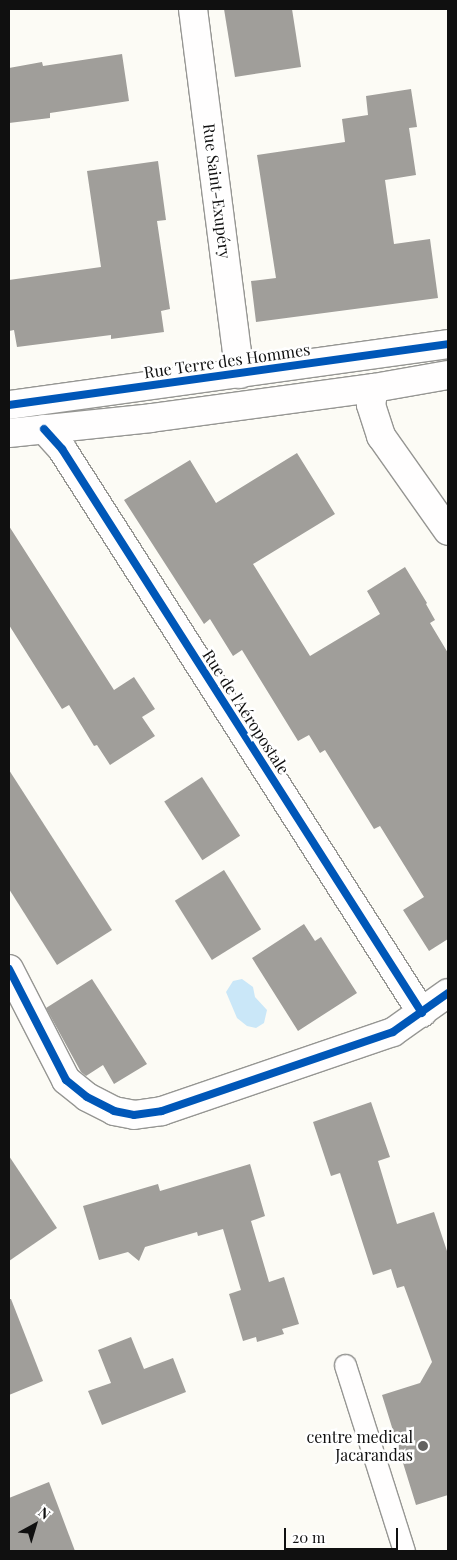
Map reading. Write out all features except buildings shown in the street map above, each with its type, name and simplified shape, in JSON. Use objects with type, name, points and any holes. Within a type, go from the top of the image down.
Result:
[{"type":"street","name":"Rue Saint-Exupéry","points":[[193,9],[240,374]]},
{"type":"street","name":"Rue Terre des Hommes","points":[[9,405],[448,344]]},
{"type":"street","points":[[9,433],[151,418],[374,388],[448,375]]},
{"type":"street","points":[[374,388],[371,405],[381,436],[448,531]]},
{"type":"street","name":"Rue de l'Aéropostale","points":[[44,429],[62,450],[422,1012]]},
{"type":"street","points":[[9,969],[66,1080],[94,1101],[114,1111],[134,1115],[162,1111],[393,1032],[448,993]]},
{"type":"lane","points":[[345,1365],[404,1551]]},
{"type":"water","points":[[242,979],[253,987],[255,997],[267,1010],[264,1023],[256,1028],[247,1026],[237,1018],[226,992],[233,981]]},
{"type":"cycle path","points":[[9,405],[448,344]]},
{"type":"cycle path","points":[[44,429],[62,449],[422,1013]]},
{"type":"cycle path","points":[[9,969],[66,1080],[87,1097],[114,1111],[134,1115],[162,1111],[393,1032],[448,993]]},
{"type":"place","name":"centre medical Jacarandas","points":[[423,1446]]}]
